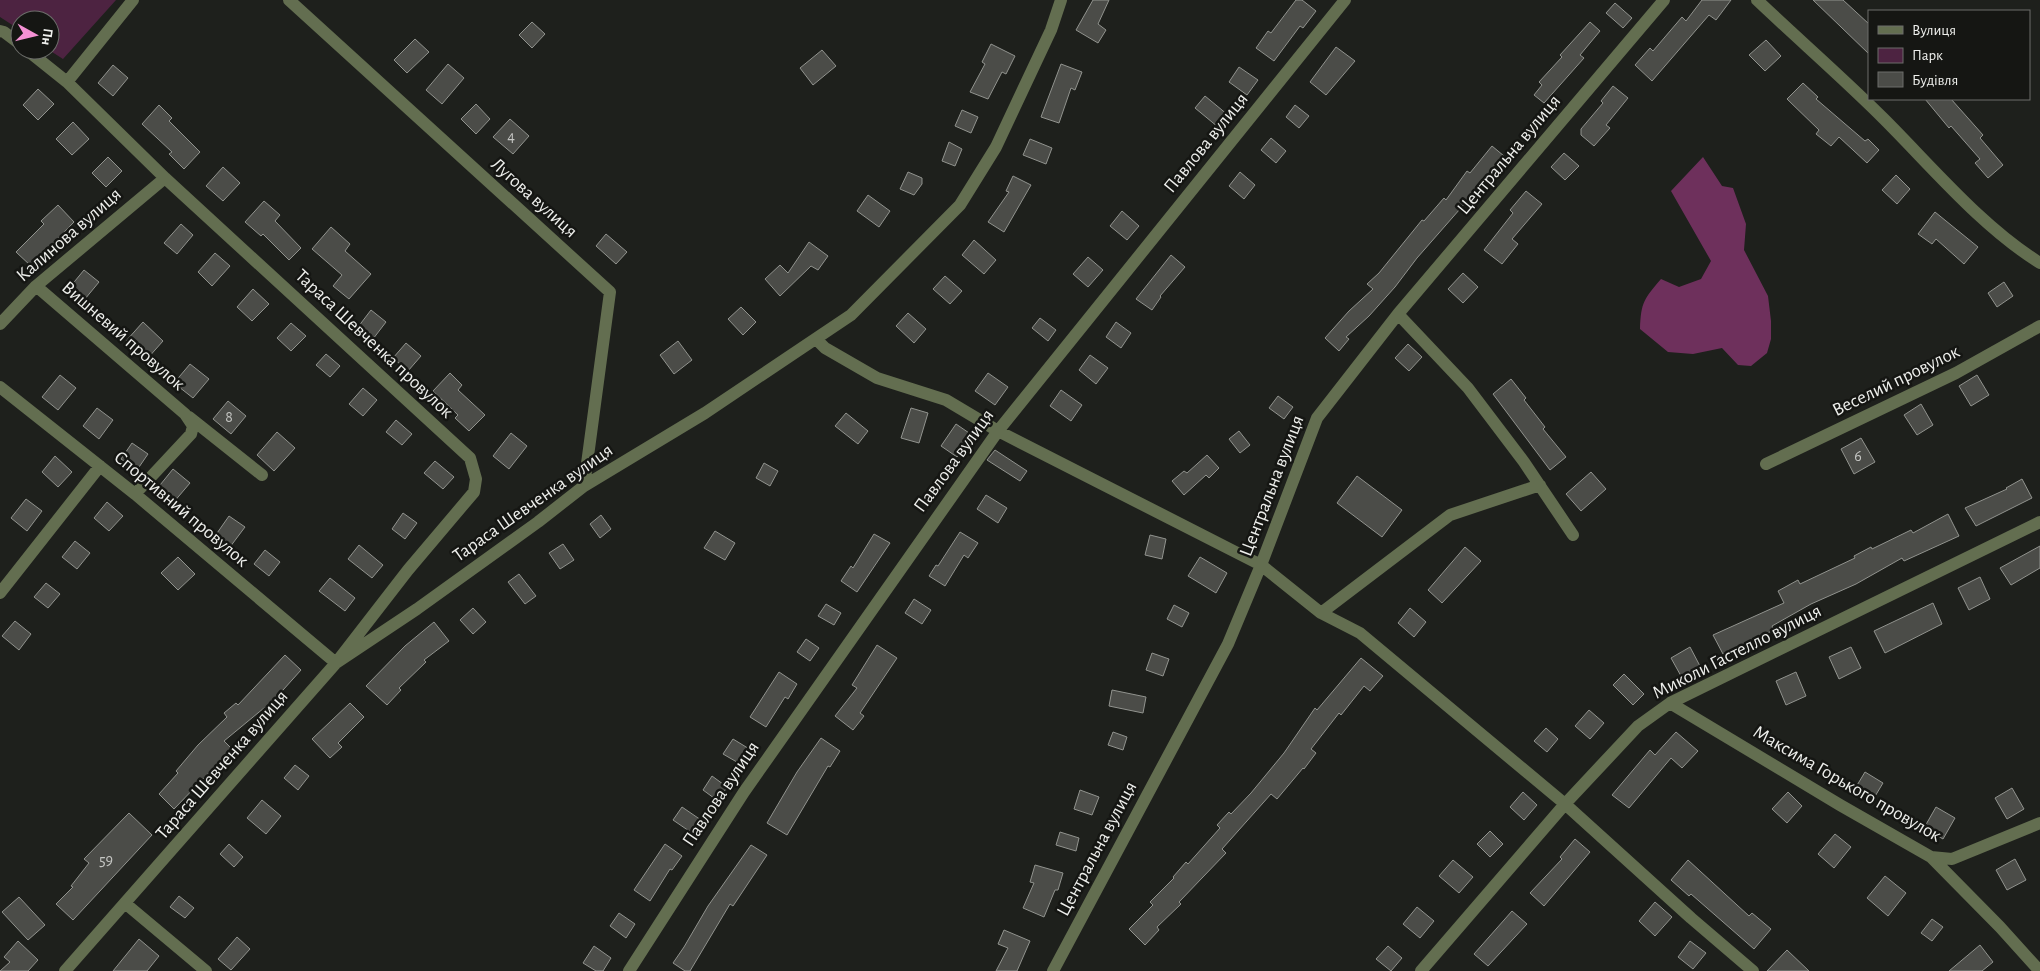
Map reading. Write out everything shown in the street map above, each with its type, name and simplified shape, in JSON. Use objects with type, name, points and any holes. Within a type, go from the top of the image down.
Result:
[{"type":"street","points":[[40,60],[67,82],[133,0]]},
{"type":"street","name":"Лугова вулиця","points":[[289,0],[610,292],[584,486]]},
{"type":"street","name":"Тараса Шевченка вулиця","points":[[65,971],[126,904],[336,663],[433,597],[538,522],[584,486],[706,413],[817,340],[851,315],[960,205],[996,147],[1051,30],[1061,0]]},
{"type":"street","name":"Павлова вулиця","points":[[629,971],[744,792],[998,431],[1345,0]]},
{"type":"street","name":"Центральна вулиця","points":[[1053,971],[1228,644],[1261,565],[1317,418],[1398,314],[1664,0]]},
{"type":"street","points":[[1756,0],[1882,117],[1965,202],[2024,253],[2040,262]]},
{"type":"street","name":"Тараса Шевченка провулок","points":[[67,82],[164,178],[470,458],[476,479],[474,492],[408,570],[336,663]]},
{"type":"street","name":"Калинова вулиця","points":[[0,324],[36,286],[164,178]]},
{"type":"street","name":"Вишневий провулок","points":[[36,286],[185,414],[262,476]]},
{"type":"street","points":[[1398,314],[1468,388],[1540,485],[1573,536]]},
{"type":"street","name":"Веселий провулок","points":[[1766,464],[1956,373],[2040,326]]},
{"type":"street","points":[[817,340],[826,348],[877,378],[946,400],[998,431],[1261,565],[1321,612],[1360,633],[1565,804],[1690,918],[1753,971]]},
{"type":"street","name":"Спортивний провулок","points":[[0,387],[135,494],[336,663]]},
{"type":"street","name":"Вишневий провулок","points":[[135,494],[191,434],[193,426],[185,414]]},
{"type":"street","points":[[0,592],[100,466]]},
{"type":"street","points":[[1321,612],[1450,515],[1540,485]]},
{"type":"street","name":"Миколи Гастелло вулиця","points":[[1421,971],[1565,804],[1638,726],[1670,703],[2040,522]]},
{"type":"street","name":"Максима Горького провулок","points":[[1670,703],[1931,857],[1952,859],[2040,823]]},
{"type":"street","points":[[1931,857],[2000,927],[2037,968]]},
{"type":"street","points":[[126,904],[206,971]]},
{"type":"green space","points":[[0,0],[116,0],[63,59],[60,57],[60,10],[10,10],[10,24],[0,17]]},
{"type":"shaded area","points":[[1703,157],[1722,186],[1733,188],[1746,224],[1744,250],[1768,296],[1771,339],[1767,353],[1751,366],[1738,365],[1722,348],[1693,354],[1668,352],[1640,329],[1644,301],[1661,279],[1679,287],[1701,279],[1711,261],[1671,191]]},
{"type":"building","points":[[1093,0],[1109,0],[1098,24],[1106,30],[1098,43],[1076,30]]},
{"type":"building","points":[[1296,0],[1302,0],[1316,11],[1303,28],[1300,26],[1274,61],[1256,48],[1268,31],[1271,33]]},
{"type":"building","points":[[1702,0],[1731,0],[1716,20],[1709,15],[1652,81],[1635,65],[1650,48],[1653,51],[1682,17],[1686,21]]},
{"type":"building","points":[[1813,0],[1843,0],[1868,23],[1868,53]]},
{"type":"building","points":[[1615,3],[1632,18],[1623,28],[1606,13]]},
{"type":"building","points":[[532,22],[545,34],[532,48],[519,35]]},
{"type":"building","points":[[1590,22],[1600,31],[1580,55],[1584,58],[1544,103],[1534,95],[1542,85],[1539,82]]},
{"type":"building","points":[[415,39],[429,52],[407,73],[394,60]]},
{"type":"building","points":[[1766,40],[1781,56],[1765,71],[1749,55]]},
{"type":"building","points":[[991,44],[1015,56],[1006,74],[1002,72],[988,99],[970,92],[985,64],[982,62]]},
{"type":"building","points":[[1336,47],[1355,61],[1326,95],[1310,82]]},
{"type":"building","points":[[822,50],[836,66],[813,85],[800,68]]},
{"type":"building","points":[[448,64],[464,78],[442,104],[426,90]]},
{"type":"building","points":[[1061,64],[1082,72],[1075,90],[1071,88],[1059,123],[1041,117]]},
{"type":"building","points":[[113,65],[128,78],[113,96],[98,83]]},
{"type":"building","points":[[1239,67],[1258,80],[1247,95],[1229,82]]},
{"type":"building","points":[[1803,83],[1818,97],[1816,99],[1865,141],[1868,139],[1879,150],[1867,163],[1839,137],[1831,146],[1816,134],[1819,130],[1787,99]]},
{"type":"building","points":[[1613,86],[1628,98],[1606,125],[1610,128],[1594,146],[1581,135],[1581,129],[1603,103],[1601,101]]},
{"type":"building","points":[[38,89],[54,104],[38,120],[23,105]]},
{"type":"building","points":[[1205,96],[1228,115],[1218,127],[1195,108]]},
{"type":"building","points":[[1926,100],[1952,100],[1983,135],[1980,138],[2003,165],[1988,178],[1975,163],[1980,159],[1951,126],[1949,128]]},
{"type":"building","points":[[476,104],[490,119],[476,134],[461,119]]},
{"type":"building","points":[[159,105],[172,118],[169,121],[200,152],[184,169],[169,154],[172,152],[142,124]]},
{"type":"building","points":[[1295,105],[1309,116],[1299,128],[1286,117]]},
{"type":"building","points":[[962,110],[978,117],[971,133],[955,126]]},
{"type":"building","points":[[510,119],[529,136],[513,154],[493,137]]},
{"type":"building","points":[[73,122],[89,139],[72,155],[56,139]]},
{"type":"building","points":[[1271,138],[1286,151],[1276,163],[1261,150]]},
{"type":"building","points":[[1030,139],[1052,148],[1046,164],[1023,155]]},
{"type":"building","points":[[949,142],[962,149],[955,166],[942,161]]},
{"type":"building","points":[[1492,146],[1504,156],[1417,258],[1395,287],[1369,316],[1346,337],[1349,339],[1339,351],[1325,338],[1349,311],[1373,289],[1367,284],[1379,273],[1422,220],[1424,221],[1444,198],[1446,200],[1467,171],[1470,173]]},
{"type":"building","points":[[1564,153],[1579,166],[1565,180],[1551,167]]},
{"type":"building","points":[[108,157],[122,171],[106,187],[92,173]]},
{"type":"building","points":[[223,167],[240,183],[223,201],[206,186]]},
{"type":"building","points":[[908,172],[922,178],[922,184],[914,195],[900,189]]},
{"type":"building","points":[[1240,172],[1255,185],[1244,199],[1229,186]]},
{"type":"building","points":[[1896,175],[1910,189],[1897,204],[1882,190]]},
{"type":"building","points":[[1013,176],[1031,185],[1004,232],[988,222],[1009,192],[1006,191]]},
{"type":"building","points":[[1526,191],[1542,204],[1512,239],[1518,244],[1502,264],[1484,250],[1513,213],[1510,210]]},
{"type":"building","points":[[868,195],[890,211],[879,227],[857,211]]},
{"type":"building","points":[[264,201],[280,215],[275,221],[301,248],[289,260],[263,234],[261,236],[245,222]]},
{"type":"building","points":[[58,205],[74,222],[31,266],[16,252],[44,224],[41,221]]},
{"type":"building","points":[[1122,211],[1139,226],[1127,240],[1110,226]]},
{"type":"building","points":[[1935,212],[1978,247],[1964,264],[1936,239],[1932,244],[1918,234]]},
{"type":"building","points":[[181,224],[193,235],[177,254],[164,243]]},
{"type":"building","points":[[331,227],[350,244],[345,251],[371,274],[349,299],[333,286],[342,275],[312,249]]},
{"type":"building","points":[[606,234],[627,252],[616,264],[596,246]]},
{"type":"building","points":[[974,240],[996,260],[984,274],[962,255]]},
{"type":"building","points":[[809,242],[828,256],[818,270],[811,266],[780,296],[765,279],[780,265],[788,273]]},
{"type":"building","points":[[215,253],[230,266],[212,286],[198,272]]},
{"type":"building","points":[[1171,255],[1185,267],[1160,296],[1152,310],[1136,299]]},
{"type":"building","points":[[1088,257],[1103,270],[1088,287],[1073,274]]},
{"type":"building","points":[[84,270],[99,282],[85,299],[70,287]]},
{"type":"building","points":[[1463,273],[1478,287],[1463,303],[1448,289]]},
{"type":"building","points":[[945,276],[962,291],[950,304],[933,289]]},
{"type":"building","points":[[2004,282],[2013,296],[1997,307],[1988,293]]},
{"type":"building","points":[[253,289],[269,304],[252,321],[237,307]]},
{"type":"building","points":[[741,307],[756,322],[743,335],[728,319]]},
{"type":"building","points":[[371,310],[386,322],[373,339],[358,327]]},
{"type":"building","points":[[908,313],[926,329],[914,343],[896,326]]},
{"type":"building","points":[[1040,318],[1056,330],[1048,341],[1032,328]]},
{"type":"building","points":[[143,322],[163,341],[147,359],[126,341]]},
{"type":"building","points":[[1116,322],[1131,333],[1121,348],[1106,337]]},
{"type":"building","points":[[291,323],[306,336],[291,351],[277,338]]},
{"type":"building","points":[[678,341],[692,360],[674,374],[660,355]]},
{"type":"building","points":[[406,343],[421,356],[408,371],[393,358]]},
{"type":"building","points":[[1408,344],[1422,357],[1409,371],[1395,358]]},
{"type":"building","points":[[326,354],[340,366],[330,377],[316,365]]},
{"type":"building","points":[[1090,355],[1108,368],[1096,384],[1079,370]]},
{"type":"building","points":[[190,364],[209,379],[193,398],[174,383]]},
{"type":"building","points":[[450,373],[462,385],[458,390],[485,415],[469,431],[455,418],[458,415],[433,391]]},
{"type":"building","points":[[988,373],[1008,387],[995,405],[975,391]]},
{"type":"building","points":[[60,375],[76,388],[58,410],[42,397]]},
{"type":"building","points":[[1977,375],[1989,395],[1971,406],[1959,386]]},
{"type":"building","points":[[1511,379],[1526,398],[1524,400],[1545,427],[1543,429],[1566,457],[1550,470],[1493,394]]},
{"type":"building","points":[[363,388],[377,400],[363,416],[349,404]]},
{"type":"building","points":[[1061,390],[1082,405],[1071,421],[1050,406]]},
{"type":"building","points":[[1278,396],[1293,407],[1284,419],[1269,408]]},
{"type":"building","points":[[228,401],[246,416],[231,434],[213,419]]},
{"type":"building","points":[[1921,404],[1933,425],[1917,435],[1904,415]]},
{"type":"building","points":[[97,408],[113,420],[99,439],[83,426]]},
{"type":"building","points":[[911,408],[928,413],[919,443],[901,438]]},
{"type":"building","points":[[846,413],[868,431],[858,444],[835,426]]},
{"type":"building","points":[[396,420],[412,434],[402,445],[386,432]]},
{"type":"building","points":[[956,424],[972,435],[957,457],[941,446]]},
{"type":"building","points":[[1239,431],[1250,445],[1240,453],[1229,439]]},
{"type":"building","points":[[277,432],[295,448],[274,471],[257,455]]},
{"type":"building","points":[[511,433],[527,446],[509,469],[493,456]]},
{"type":"building","points":[[1861,438],[1875,462],[1854,474],[1841,449]]},
{"type":"building","points":[[132,443],[148,454],[137,470],[121,459]]},
{"type":"building","points":[[995,450],[1027,471],[1020,481],[987,460]]},
{"type":"building","points":[[1207,455],[1219,468],[1209,478],[1206,475],[1184,495],[1172,481],[1184,471],[1187,473]]},
{"type":"building","points":[[55,456],[72,472],[58,487],[42,472]]},
{"type":"building","points":[[435,461],[454,477],[443,489],[424,473]]},
{"type":"building","points":[[764,463],[778,471],[770,486],[756,478]]},
{"type":"building","points":[[173,469],[190,483],[173,503],[156,490]]},
{"type":"building","points":[[1591,472],[1606,489],[1581,511],[1566,494]]},
{"type":"building","points":[[1357,476],[1402,510],[1382,537],[1337,503]]},
{"type":"building","points":[[2022,479],[2032,498],[1976,526],[1965,508],[2007,489]]},
{"type":"building","points":[[986,495],[1007,508],[998,523],[977,509]]},
{"type":"building","points":[[26,499],[42,511],[27,531],[11,518]]},
{"type":"building","points":[[107,502],[123,516],[109,531],[94,518]]},
{"type":"building","points":[[403,513],[417,523],[405,539],[392,529]]},
{"type":"building","points":[[1948,514],[1959,536],[1904,561],[1902,558],[1856,584],[1811,604],[1772,626],[1774,630],[1723,654],[1713,635],[1784,603],[1778,591],[1798,580],[1800,584],[1855,558],[1854,556],[1871,547],[1872,549],[1911,530],[1913,533]]},
{"type":"building","points":[[601,515],[611,529],[600,538],[590,524]]},
{"type":"building","points":[[229,516],[245,527],[230,547],[215,536]]},
{"type":"building","points":[[715,531],[735,543],[725,560],[704,548]]},
{"type":"building","points":[[960,532],[978,543],[968,558],[964,555],[945,586],[929,576],[936,565],[938,566]]},
{"type":"building","points":[[874,534],[890,543],[857,592],[841,581],[851,566],[853,568]]},
{"type":"building","points":[[1150,535],[1166,539],[1162,559],[1145,555]]},
{"type":"building","points":[[75,541],[90,553],[77,569],[62,557]]},
{"type":"building","points":[[563,544],[574,560],[560,569],[549,553]]},
{"type":"building","points":[[359,545],[383,565],[372,578],[348,559]]},
{"type":"building","points":[[2040,546],[2040,568],[2011,585],[2000,568]]},
{"type":"building","points":[[1465,547],[1481,561],[1442,603],[1428,590]]},
{"type":"building","points":[[265,550],[280,562],[269,576],[254,564]]},
{"type":"building","points":[[178,557],[195,574],[178,590],[161,573]]},
{"type":"building","points":[[1200,557],[1227,573],[1216,593],[1188,576]]},
{"type":"building","points":[[519,574],[536,596],[525,604],[508,582]]},
{"type":"building","points":[[1980,577],[1990,599],[1969,610],[1958,588]]},
{"type":"building","points":[[330,578],[355,598],[345,611],[319,591]]},
{"type":"building","points":[[46,583],[60,594],[48,608],[34,597]]},
{"type":"building","points":[[914,599],[931,610],[922,624],[905,613]]},
{"type":"building","points":[[1933,603],[1942,624],[1885,653],[1874,631]]},
{"type":"building","points":[[826,604],[841,613],[834,625],[818,616]]},
{"type":"building","points":[[1174,605],[1189,613],[1182,627],[1167,619]]},
{"type":"building","points":[[473,608],[486,622],[473,634],[460,620]]},
{"type":"building","points":[[1410,608],[1426,622],[1414,637],[1398,623]]},
{"type":"building","points":[[15,621],[31,634],[19,650],[2,636]]},
{"type":"building","points":[[434,622],[449,641],[424,660],[426,662],[399,688],[401,690],[387,705],[366,686],[405,646]]},
{"type":"building","points":[[806,639],[819,648],[810,661],[797,652]]},
{"type":"building","points":[[877,645],[897,658],[860,713],[864,716],[853,730],[835,716],[857,688],[852,685]]},
{"type":"building","points":[[1690,647],[1700,666],[1681,676],[1671,658]]},
{"type":"building","points":[[1851,647],[1861,668],[1839,679],[1829,657]]},
{"type":"building","points":[[1152,653],[1169,659],[1163,676],[1146,670]]},
{"type":"building","points":[[285,655],[301,670],[266,709],[264,708],[224,741],[232,749],[174,809],[159,794],[178,773],[176,771],[198,745],[227,717],[224,713],[236,703],[238,705]]},
{"type":"building","points":[[1361,658],[1383,676],[1370,691],[1364,686],[1341,715],[1339,713],[1311,749],[1316,753],[1304,769],[1277,799],[1271,794],[1222,849],[1226,853],[1179,902],[1181,904],[1157,927],[1159,930],[1145,945],[1129,929],[1153,905],[1150,902],[1174,878],[1186,862],[1188,864],[1220,828],[1217,825],[1229,812],[1231,814],[1251,793],[1284,753],[1315,708],[1317,710]]},
{"type":"building","points":[[779,672],[797,684],[788,699],[785,697],[766,727],[750,717]]},
{"type":"building","points":[[1796,672],[1806,696],[1786,705],[1776,681]]},
{"type":"building","points":[[1624,674],[1644,694],[1633,705],[1613,685]]},
{"type":"building","points":[[1112,690],[1146,697],[1143,713],[1109,706]]},
{"type":"building","points":[[350,703],[364,717],[338,743],[342,747],[330,758],[312,739]]},
{"type":"building","points":[[1589,710],[1604,723],[1590,739],[1575,726]]},
{"type":"building","points":[[1546,728],[1558,739],[1547,752],[1534,741]]},
{"type":"building","points":[[1113,732],[1127,737],[1123,750],[1108,745]]},
{"type":"building","points":[[1676,732],[1698,751],[1682,768],[1671,758],[1629,808],[1612,795],[1650,750],[1655,755]]},
{"type":"building","points":[[821,738],[840,751],[830,767],[828,766],[787,835],[767,823],[797,772]]},
{"type":"building","points":[[733,739],[751,750],[742,765],[723,754]]},
{"type":"building","points":[[295,765],[309,776],[298,790],[284,778]]},
{"type":"building","points":[[1865,772],[1883,783],[1871,803],[1853,792]]},
{"type":"building","points":[[712,776],[727,787],[718,801],[703,790]]},
{"type":"building","points":[[2012,788],[2024,809],[2007,819],[1995,798]]},
{"type":"building","points":[[1080,790],[1099,797],[1092,815],[1074,809]]},
{"type":"building","points":[[1523,792],[1537,805],[1524,820],[1510,807]]},
{"type":"building","points":[[1788,792],[1802,806],[1787,823],[1772,809]]},
{"type":"building","points":[[262,800],[281,816],[266,834],[247,818]]},
{"type":"building","points":[[682,807],[701,820],[692,833],[673,820]]},
{"type":"building","points":[[1936,807],[1955,818],[1943,839],[1924,828]]},
{"type":"building","points":[[129,813],[152,835],[73,920],[56,904],[73,887],[71,886],[89,863],[84,859]]},
{"type":"building","points":[[1490,831],[1503,844],[1490,857],[1477,844]]},
{"type":"building","points":[[1060,832],[1079,838],[1076,851],[1056,845]]},
{"type":"building","points":[[1835,834],[1851,847],[1834,868],[1818,854]]},
{"type":"building","points":[[1575,839],[1590,852],[1544,906],[1530,893],[1562,859],[1560,857]]},
{"type":"building","points":[[229,844],[243,857],[234,867],[220,854]]},
{"type":"building","points":[[665,844],[682,856],[672,870],[670,869],[650,901],[634,890]]},
{"type":"building","points":[[751,845],[767,855],[733,906],[730,904],[690,971],[685,971],[673,963],[708,906]]},
{"type":"building","points":[[2015,859],[2026,880],[2007,890],[1996,870]]},
{"type":"building","points":[[1453,860],[1473,877],[1459,893],[1439,876]]},
{"type":"building","points":[[1688,860],[1749,916],[1752,913],[1771,929],[1754,949],[1691,894],[1689,896],[1671,880]]},
{"type":"building","points":[[1035,865],[1063,873],[1058,890],[1055,890],[1044,917],[1023,908],[1034,883],[1030,882]]},
{"type":"building","points":[[1885,876],[1906,893],[1888,916],[1867,898]]},
{"type":"building","points":[[179,896],[194,908],[185,918],[170,907]]},
{"type":"building","points":[[19,897],[45,925],[28,940],[2,912]]},
{"type":"building","points":[[1655,902],[1672,917],[1655,936],[1639,921]]},
{"type":"building","points":[[1417,907],[1434,921],[1420,938],[1403,924]]},
{"type":"building","points":[[1512,911],[1527,924],[1488,966],[1474,954]]},
{"type":"building","points":[[619,913],[635,924],[626,938],[610,926]]},
{"type":"building","points":[[1932,919],[1943,927],[1932,941],[1921,933]]},
{"type":"building","points":[[1004,930],[1030,941],[1017,971],[996,971],[1008,948],[998,944]]},
{"type":"building","points":[[237,937],[250,949],[231,970],[218,959]]},
{"type":"building","points":[[139,939],[159,956],[147,971],[113,971]]},
{"type":"building","points":[[18,941],[38,960],[28,971],[0,971],[10,962],[4,957]]},
{"type":"building","points":[[1690,941],[1706,953],[1693,969],[1678,957]]},
{"type":"building","points":[[1980,945],[1993,962],[1982,971],[1949,971]]},
{"type":"building","points":[[594,946],[611,958],[603,971],[596,971],[583,963]]},
{"type":"building","points":[[1388,946],[1402,958],[1391,971],[1376,959]]},
{"type":"building","points":[[1787,950],[1809,971],[1767,971]]}]
